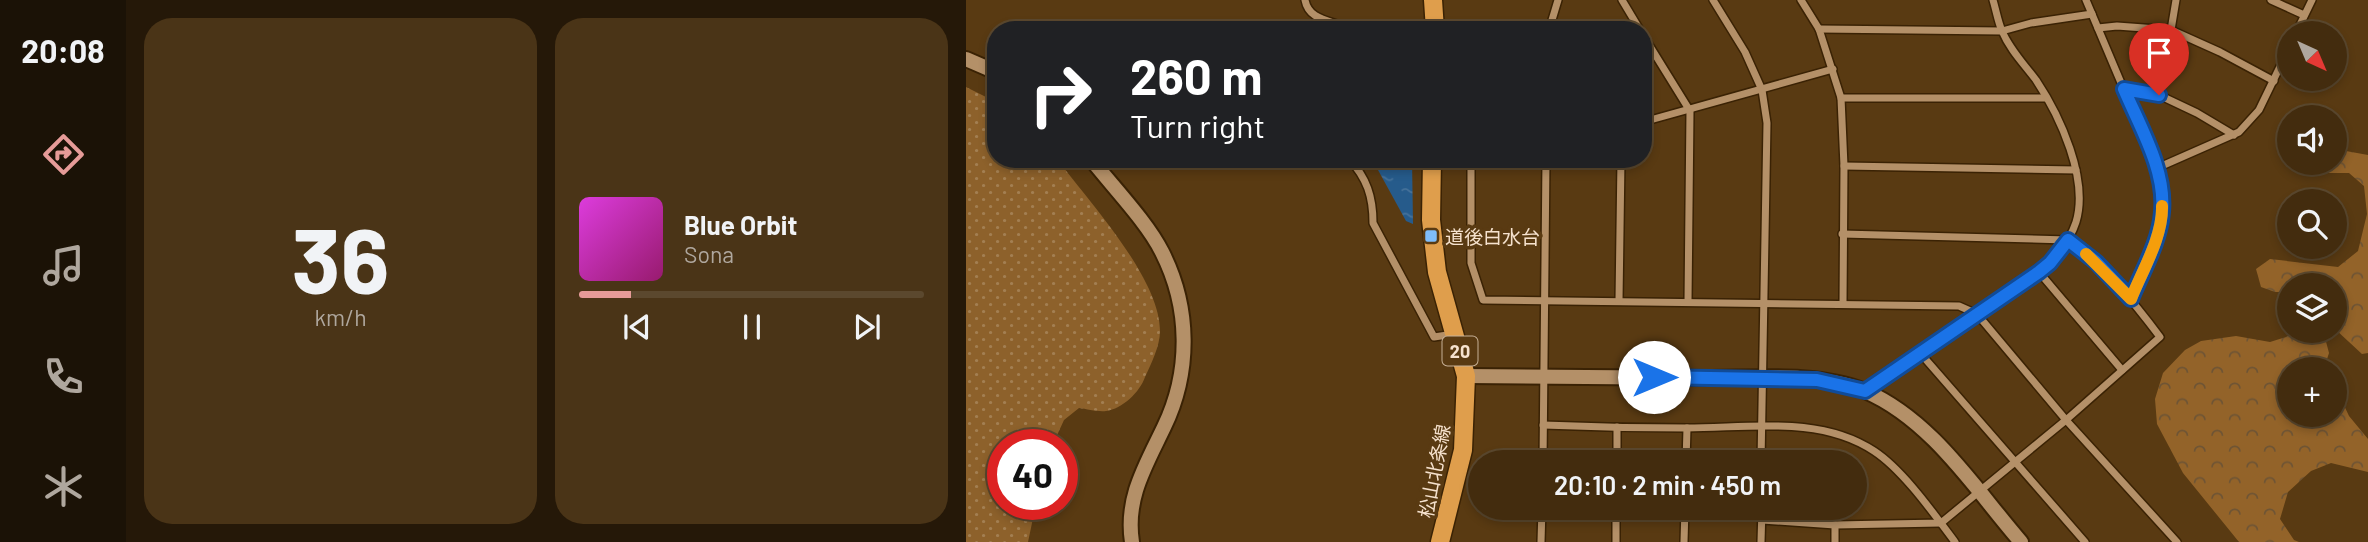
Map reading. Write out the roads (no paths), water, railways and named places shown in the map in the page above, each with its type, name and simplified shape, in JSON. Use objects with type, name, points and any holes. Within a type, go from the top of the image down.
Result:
[{"type":"main road","points":[[1433,0],[1434,21]]},
{"type":"main road","name":"松山北条線","points":[[1432,168],[1431,220],[1437,272],[1466,376],[1463,450],[1440,542]]},
{"type":"street","points":[[1305,0],[1308,11],[1328,21]]},
{"type":"street","points":[[1551,20],[1558,0]]},
{"type":"street","points":[[1622,0],[1635,21]]},
{"type":"street","points":[[1713,0],[1745,52],[1762,90],[1768,123],[1761,450]]},
{"type":"street","points":[[1801,0],[1819,29],[1841,98],[1844,166],[1843,304]]},
{"type":"street","points":[[1865,391],[2039,272],[2050,263],[2068,240],[2076,223],[2080,206],[2080,183],[2059,122],[2002,31],[1993,0]]},
{"type":"street","points":[[2086,0],[2157,169],[2162,189],[2162,214],[2155,241],[2131,299]]},
{"type":"street","points":[[2171,30],[2176,0]]},
{"type":"street","points":[[2270,0],[2304,15]]},
{"type":"street","points":[[2301,21],[2312,0]]},
{"type":"street","points":[[1819,29],[2002,31],[2031,23],[2092,14]]},
{"type":"street","points":[[2098,28],[2117,26],[2171,30],[2274,81]]},
{"type":"street","points":[[1652,50],[1689,111],[1688,302]]},
{"type":"street","points":[[966,59],[987,68]]},
{"type":"street","points":[[1652,120],[1833,69]]},
{"type":"street","points":[[2157,169],[2234,135],[2259,110],[2277,74]]},
{"type":"street","points":[[2124,89],[2159,95],[2234,135]]},
{"type":"street","points":[[1841,98],[2046,98]]},
{"type":"street","points":[[1844,166],[2076,170]]},
{"type":"street","points":[[1098,168],[1162,250],[1173,277],[1184,324],[1185,349],[1176,398],[1139,477],[1132,501],[1132,542]]},
{"type":"street","points":[[1356,168],[1365,179],[1373,203],[1373,223],[1434,337],[1456,334]]},
{"type":"street","points":[[1471,168],[1471,263],[1483,300],[1959,306],[1977,314],[2066,420],[2177,542]]},
{"type":"street","points":[[1543,450],[1546,168]]},
{"type":"street","points":[[1619,300],[1620,168]]},
{"type":"street","points":[[1762,542],[1762,520],[1835,525],[1941,523],[2066,420],[2160,337],[2131,299],[2096,262],[2068,240],[1842,234]]},
{"type":"street","points":[[2039,272],[2122,370]]},
{"type":"street","points":[[1921,354],[2084,542]]},
{"type":"street","points":[[1466,376],[1817,380],[1865,391],[1910,420],[1936,442],[2021,542]]},
{"type":"street","points":[[1543,425],[1687,428],[1761,426],[1830,430],[1852,438],[1894,468],[1955,542]]},
{"type":"street","points":[[1617,427],[1617,450]]},
{"type":"street","points":[[1686,450],[1687,428]]},
{"type":"street","points":[[1541,542],[1542,520]]},
{"type":"street","points":[[1616,520],[1616,542]]},
{"type":"street","points":[[1684,542],[1685,520]]},
{"type":"street","points":[[1835,525],[1835,542]]},
{"type":"water","points":[[1377,168],[1412,168],[1413,224],[1406,221]]},
{"type":"place","name":"道後白水台","points":[[1431,236]]}]
